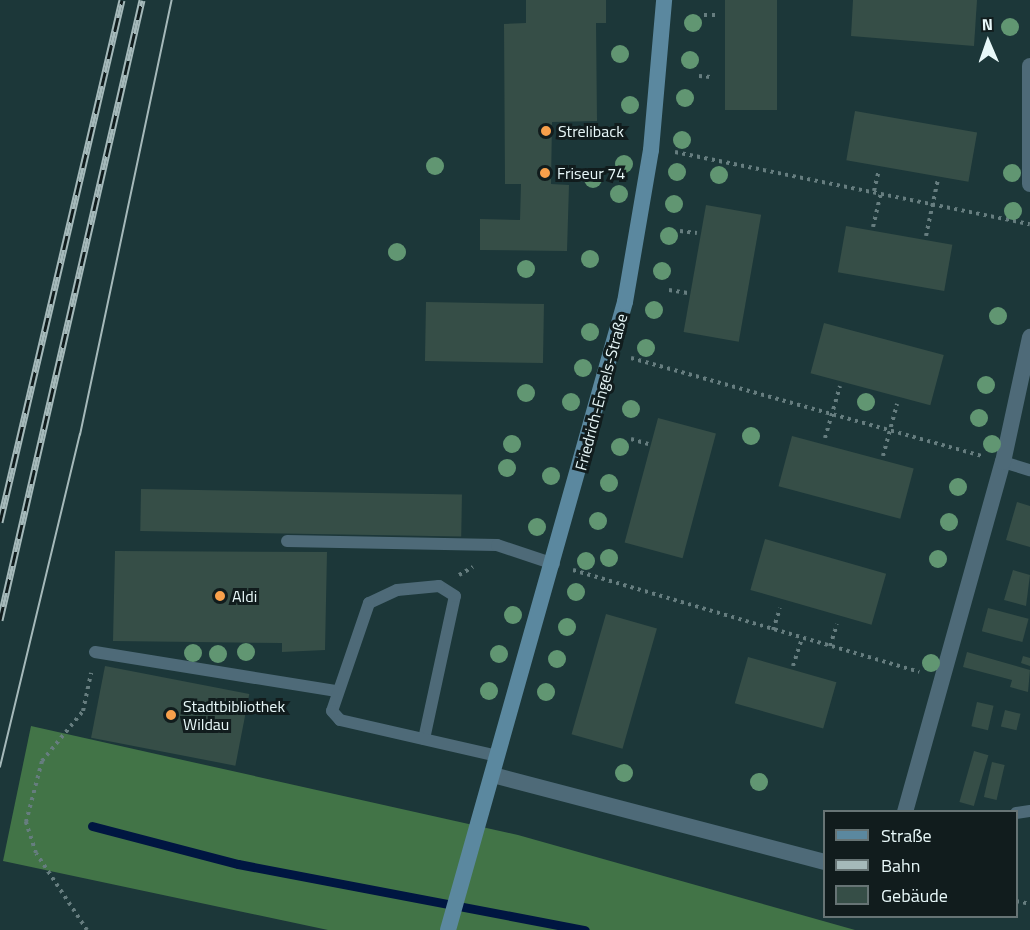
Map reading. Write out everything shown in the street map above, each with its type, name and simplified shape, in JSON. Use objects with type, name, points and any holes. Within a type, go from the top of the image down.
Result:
[{"type":"main road","name":"Friedrich-Engels-Straße","points":[[448,930],[612,354],[651,150],[664,0]]},
{"type":"street","points":[[1030,66],[1030,184]]},
{"type":"street","points":[[906,810],[1003,462],[1030,337]]},
{"type":"street","points":[[493,775],[823,861]]},
{"type":"lane","points":[[1003,462],[1030,470]]},
{"type":"lane","points":[[287,541],[497,545],[554,564]]},
{"type":"lane","points":[[424,739],[454,596],[440,586],[397,590],[369,603],[332,711],[340,720],[497,756]]},
{"type":"lane","points":[[95,652],[337,692]]},
{"type":"path","points":[[705,15],[718,15]]},
{"type":"path","points":[[699,76],[711,77]]},
{"type":"path","points":[[651,150],[874,191],[1030,224]]},
{"type":"path","points":[[874,191],[879,170]]},
{"type":"path","points":[[926,236],[938,179]]},
{"type":"path","points":[[873,226],[881,193]]},
{"type":"path","points":[[680,231],[697,233]]},
{"type":"path","points":[[669,290],[688,293]]},
{"type":"path","points":[[612,354],[833,412],[1003,462]]},
{"type":"path","points":[[825,438],[840,386]]},
{"type":"path","points":[[883,456],[897,404]]},
{"type":"path","points":[[631,439],[648,444]]},
{"type":"path","points":[[554,564],[943,678]]},
{"type":"path","points":[[773,630],[780,608]]},
{"type":"path","points":[[830,646],[837,624]]},
{"type":"path","points":[[793,666],[802,638]]},
{"type":"path","points":[[87,930],[36,853],[26,822],[42,761],[83,711],[95,652]]},
{"type":"green space","points":[[31,726],[518,835],[855,930],[328,930],[3,861]]},
{"type":"building","points":[[526,0],[606,0],[606,23],[596,23],[597,121],[552,122],[551,184],[569,185],[567,251],[480,250],[480,219],[520,220],[521,184],[505,184],[504,24],[526,23]]},
{"type":"building","points":[[725,0],[777,0],[777,110],[725,110]]},
{"type":"building","points":[[853,0],[977,0],[974,46],[851,36]]},
{"type":"building","points":[[855,111],[977,133],[968,182],[846,160]]},
{"type":"building","points":[[706,205],[761,215],[739,342],[684,332]]},
{"type":"building","points":[[846,226],[952,245],[944,291],[838,272]]},
{"type":"building","points":[[426,302],[544,304],[543,363],[425,361]]},
{"type":"building","points":[[824,323],[944,355],[930,405],[811,373]]},
{"type":"building","points":[[658,418],[716,434],[683,558],[625,543]]},
{"type":"building","points":[[792,436],[914,469],[900,519],[779,486]]},
{"type":"building","points":[[141,489],[462,495],[461,537],[140,531]]},
{"type":"building","points":[[1017,502],[1030,506],[1030,547],[1006,540]]},
{"type":"building","points":[[765,539],[886,574],[872,625],[750,590]]},
{"type":"building","name":"Aldi","points":[[115,551],[327,552],[325,650],[282,652],[282,643],[113,641]]},
{"type":"building","points":[[1013,570],[1030,575],[1026,606],[1004,600]]},
{"type":"building","points":[[988,608],[1029,619],[1022,642],[982,631]]},
{"type":"building","points":[[606,614],[657,629],[622,749],[572,734]]},
{"type":"building","points":[[967,652],[1030,670],[1028,692],[1010,687],[1012,680],[963,667]]},
{"type":"building","points":[[1023,656],[1030,658],[1030,666],[1021,663]]},
{"type":"building","points":[[748,657],[836,682],[823,728],[735,703]]},
{"type":"building","name":"Stadtbibliothek Wildau","points":[[105,666],[249,694],[235,766],[91,738]]},
{"type":"building","points":[[977,702],[994,706],[988,730],[971,726]]},
{"type":"building","points":[[1005,710],[1021,714],[1016,730],[1001,726]]},
{"type":"building","points":[[974,751],[988,755],[974,806],[959,802]]},
{"type":"building","points":[[992,762],[1005,765],[997,800],[984,797]]},
{"type":"waterway","points":[[92,826],[238,864],[585,930]]},
{"type":"tram line","points":[[0,767],[80,435],[172,0]]},
{"type":"railway","points":[[0,522],[122,0]]},
{"type":"railway","points":[[0,620],[142,0]]},
{"type":"place","name":"Streliback","points":[[546,131]]},
{"type":"place","name":"Friseur 74","points":[[545,173]]},
{"type":"place","name":"Aldi","points":[[220,596]]},
{"type":"place","name":"Stadtbibliothek Wildau","points":[[171,715]]}]
